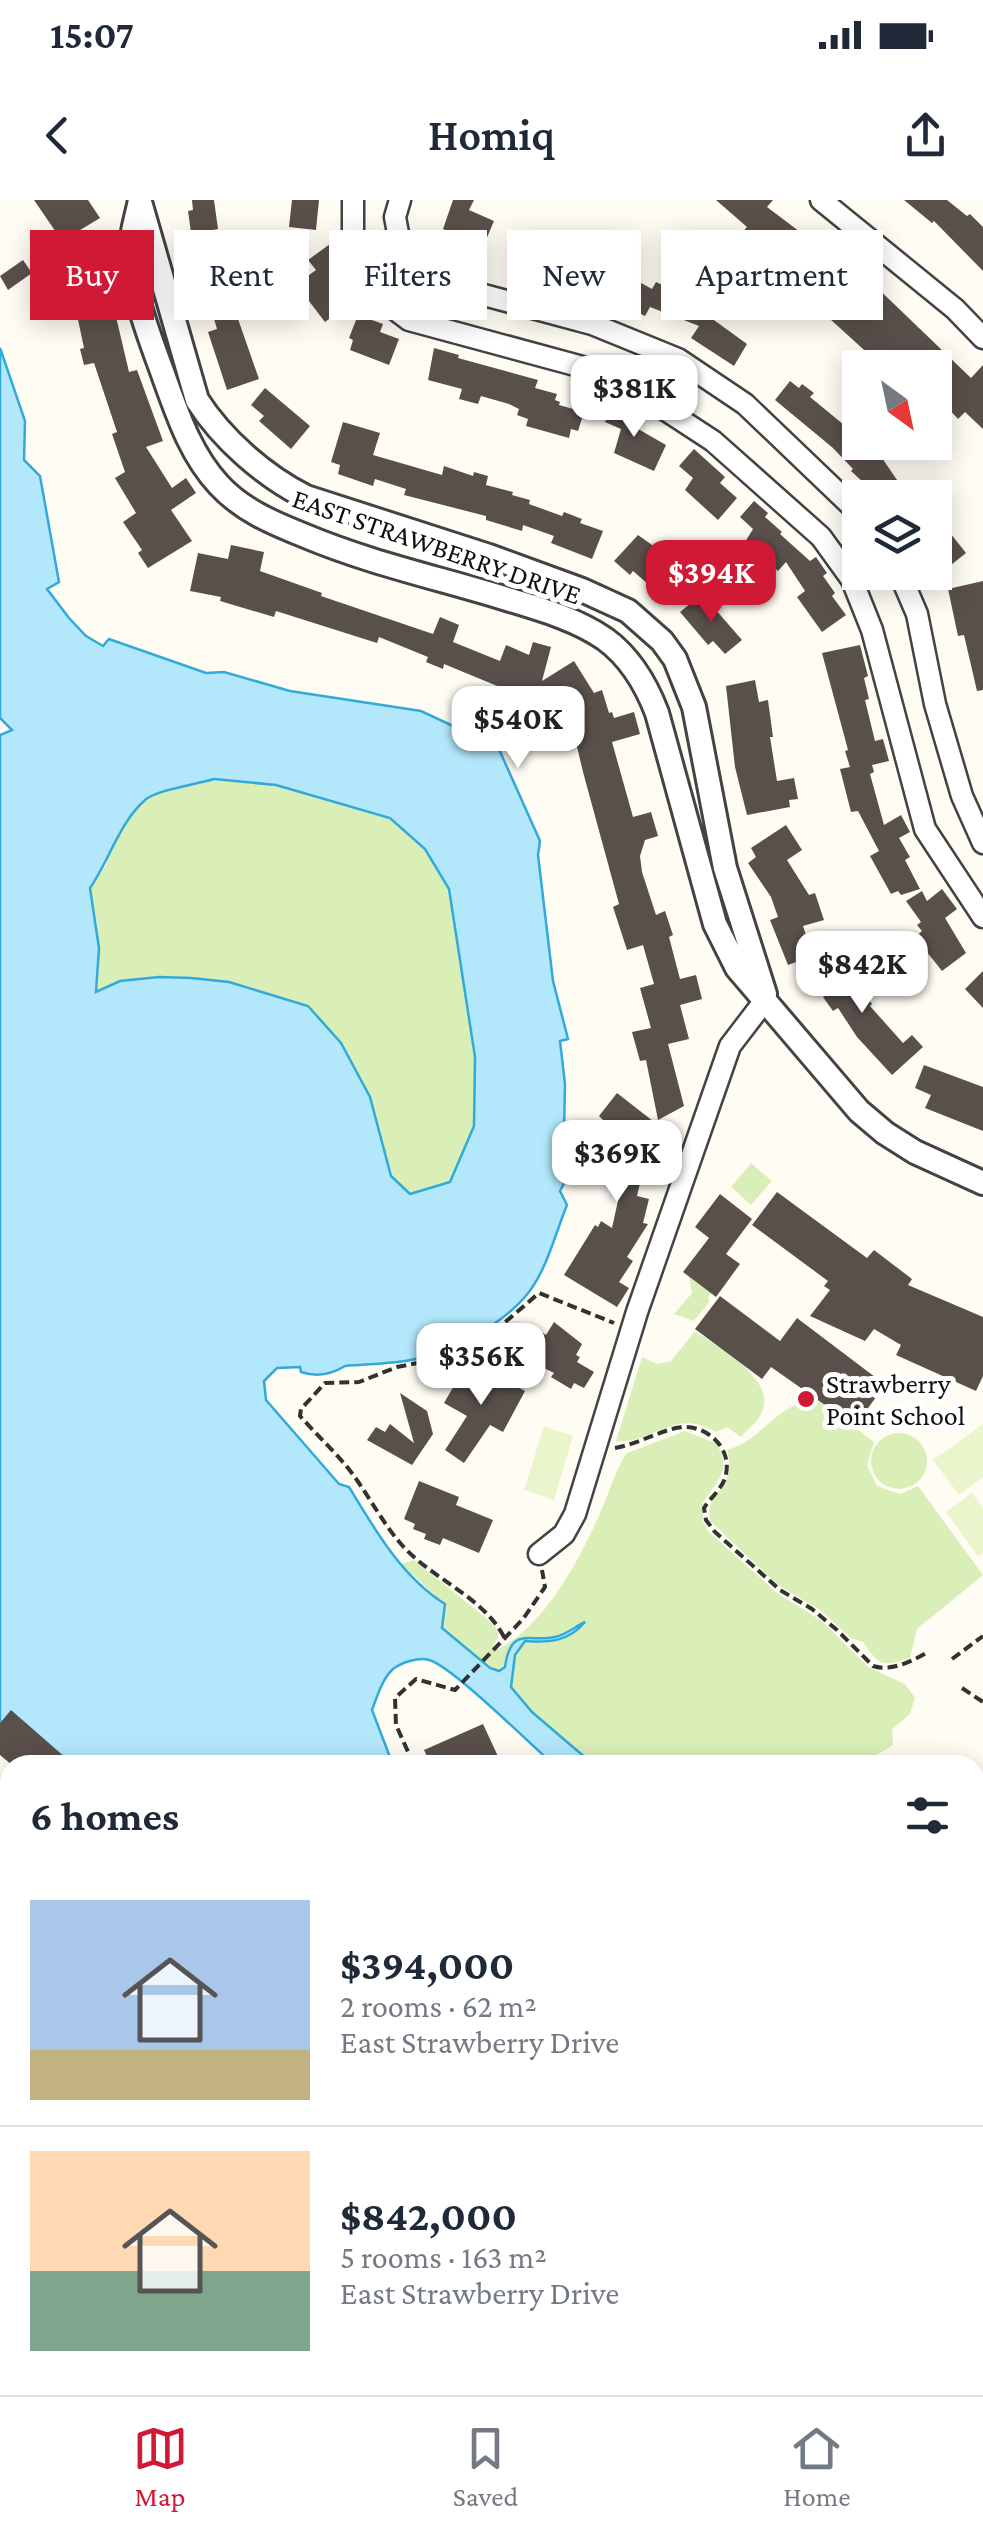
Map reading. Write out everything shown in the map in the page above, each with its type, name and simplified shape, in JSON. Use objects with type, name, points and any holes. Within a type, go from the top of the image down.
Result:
[{"type":"street","points":[[353,200],[353,242],[360,268],[380,298],[409,320],[612,375],[713,441],[822,537],[852,580],[872,630],[925,829],[983,917]]},
{"type":"street","points":[[400,200],[396,217],[400,244],[416,269],[469,291],[592,324],[678,360],[745,404],[842,497]]},
{"type":"street","points":[[821,200],[955,308],[983,338]]},
{"type":"street","name":"EAST STRAWBERRY DRIVE","points":[[140,201],[131,251],[138,296],[169,392],[201,463],[240,504],[267,520],[360,558],[554,613],[606,640],[624,657],[649,692],[722,944],[750,986],[766,999],[833,1084],[884,1133],[983,1184]]},
{"type":"street","name":"EAST STRAWBERRY DRIVE","points":[[140,201],[197,400],[210,420],[283,485],[306,497],[582,590],[628,611],[662,640],[675,658],[694,707],[724,868],[766,999]]},
{"type":"street","points":[[907,590],[917,614],[934,704],[962,796],[983,843]]},
{"type":"street","points":[[539,1554],[564,1534],[575,1514],[632,1330],[730,1046],[766,999]]},
{"type":"path","points":[[504,1637],[498,1624],[425,1568],[401,1544],[349,1469],[300,1416],[301,1409],[324,1383],[358,1382],[443,1358],[489,1336],[540,1293],[632,1330]]},
{"type":"path","points":[[599,1442],[615,1448],[635,1445],[679,1428],[708,1433],[722,1446],[727,1460],[726,1476],[704,1508],[706,1520],[715,1532],[780,1590],[837,1630],[873,1666],[880,1669],[910,1662],[928,1652]]},
{"type":"path","points":[[410,1755],[396,1725],[395,1698],[416,1679],[449,1690],[460,1686],[494,1646],[524,1619],[545,1587],[539,1554]]},
{"type":"path","points":[[952,1659],[983,1636]]},
{"type":"path","points":[[962,1688],[983,1702]]},
{"type":"green space","points":[[130,774],[276,785],[390,818],[426,849],[449,889],[475,1057],[474,1126],[450,1182],[410,1194],[391,1176],[376,1116],[120,981],[96,993],[97,923],[90,888],[106,865]]},
{"type":"green space","points":[[751,1163],[772,1181],[751,1205],[731,1187]]},
{"type":"green space","points":[[689,1277],[711,1293],[710,1301],[694,1321],[674,1314],[692,1293]]},
{"type":"green space","points":[[695,1331],[753,1376],[764,1400],[758,1419],[741,1437],[727,1427],[716,1432],[688,1423],[616,1441],[642,1357],[657,1364],[671,1361]]},
{"type":"green space","points":[[815,1396],[874,1442],[867,1465],[877,1486],[900,1494],[918,1486],[983,1575],[917,1629],[910,1658],[893,1663],[878,1660],[863,1642],[851,1638],[820,1610],[778,1585],[710,1521],[712,1502],[728,1474],[727,1450],[795,1405],[803,1408]]},
{"type":"green space","points":[[983,1424],[983,1477],[959,1495],[933,1460]]},
{"type":"green space","points":[[544,1426],[573,1436],[554,1500],[524,1490]]},
{"type":"green space","points":[[685,1431],[716,1443],[723,1469],[702,1505],[708,1531],[777,1593],[822,1621],[868,1667],[905,1684],[915,1698],[910,1714],[892,1729],[893,1745],[876,1755],[582,1755],[532,1712],[511,1687],[515,1655],[526,1641],[557,1639],[583,1622],[556,1637],[520,1639],[499,1671],[490,1668],[443,1628],[444,1604],[401,1564],[414,1560],[491,1622],[498,1631],[493,1645],[498,1649],[531,1624],[560,1589],[627,1453]]},
{"type":"green space","points":[[899,1433],[919,1441],[927,1461],[919,1481],[899,1489],[879,1481],[871,1461],[879,1441]]},
{"type":"green space","points":[[972,1493],[983,1508],[983,1553],[978,1556],[946,1512]]},
{"type":"water","points":[[0,348],[25,421],[24,460],[40,476],[59,582],[47,589],[86,636],[103,646],[109,639],[206,673],[224,672],[290,691],[421,711],[498,747],[540,841],[538,855],[553,981],[568,1039],[560,1041],[565,1084],[564,1132],[571,1138],[567,1159],[576,1161],[560,1191],[567,1205],[554,1241],[524,1298],[488,1328],[460,1343],[416,1359],[345,1366],[324,1374],[301,1372],[300,1367],[277,1368],[264,1381],[266,1400],[339,1484],[349,1487],[403,1566],[445,1604],[442,1628],[490,1668],[499,1671],[505,1667],[517,1641],[559,1636],[585,1622],[558,1639],[525,1641],[515,1655],[511,1687],[532,1712],[582,1755],[543,1755],[455,1676],[425,1659],[393,1669],[372,1710],[389,1755],[31,1755],[0,1727],[0,735],[12,730],[0,718]],"holes":[[[214,779],[276,785],[390,818],[425,849],[449,889],[475,1057],[474,1126],[450,1182],[410,1194],[391,1176],[370,1097],[341,1043],[308,1006],[229,982],[191,978],[120,981],[96,992],[99,948],[90,888],[121,831],[145,800]]]},
{"type":"building","points":[[34,200],[88,200],[100,218],[80,230],[54,230]]},
{"type":"building","points":[[192,200],[214,200],[218,229],[191,230],[188,211],[193,210]]},
{"type":"building","points":[[292,200],[319,200],[316,230],[289,227]]},
{"type":"building","points":[[453,200],[474,200],[469,210],[494,221],[487,238],[487,230],[443,229]]},
{"type":"building","points":[[716,200],[773,200],[767,207],[797,230],[744,230],[747,227]]},
{"type":"building","points":[[904,200],[947,200],[967,216],[970,214],[983,227],[983,271],[934,221]]},
{"type":"building","points":[[329,245],[329,319],[325,322],[309,301],[309,275],[316,270],[309,259]]},
{"type":"building","points":[[23,260],[30,270],[30,274],[8,290],[0,276]]},
{"type":"building","points":[[656,282],[661,284],[661,311],[650,307],[645,316],[641,314],[641,283],[652,289]]},
{"type":"building","points":[[883,293],[942,350],[864,350],[831,320],[883,320]]},
{"type":"building","points":[[78,320],[117,320],[129,372],[137,370],[163,441],[146,447],[172,488],[186,478],[196,493],[171,510],[192,541],[148,568],[138,553],[142,550],[123,522],[136,513],[115,478],[125,472],[112,434],[117,432],[94,363],[84,365],[80,349],[84,348]]},
{"type":"building","points":[[214,320],[238,320],[259,379],[227,390],[208,332],[217,329]]},
{"type":"building","points":[[356,320],[372,320],[383,324],[380,332],[399,339],[389,365],[350,350],[353,340],[349,338]]},
{"type":"building","points":[[684,320],[714,320],[747,344],[734,366],[691,338],[699,326]]},
{"type":"building","points":[[434,348],[538,380],[535,388],[557,394],[555,400],[559,405],[584,412],[578,431],[571,429],[569,438],[526,426],[528,419],[517,415],[519,409],[509,404],[481,396],[478,404],[459,399],[462,389],[428,380]]},
{"type":"building","points":[[952,360],[971,378],[983,365],[983,429],[965,412],[958,419],[952,412]]},
{"type":"building","points":[[790,381],[814,393],[810,397],[842,423],[842,457],[833,448],[775,400]]},
{"type":"building","points":[[265,388],[310,426],[291,449],[259,421],[264,416],[251,405]]},
{"type":"building","points":[[614,401],[631,409],[626,422],[666,445],[654,471],[614,453],[621,429],[605,422]]},
{"type":"building","points":[[343,422],[380,433],[373,455],[442,475],[444,466],[473,476],[474,472],[488,476],[486,485],[513,492],[512,495],[530,500],[529,504],[562,516],[564,512],[582,519],[580,523],[603,531],[592,559],[551,543],[554,536],[523,525],[522,531],[486,520],[486,516],[404,495],[406,489],[375,479],[373,486],[338,474],[340,465],[331,462]]},
{"type":"building","points":[[694,449],[725,477],[720,483],[737,498],[718,520],[685,490],[693,478],[679,466]]},
{"type":"building","points":[[844,460],[883,460],[897,480],[861,480]]},
{"type":"building","points":[[754,501],[768,513],[765,517],[780,534],[810,561],[816,557],[827,573],[823,576],[835,593],[832,596],[846,615],[822,632],[797,597],[805,591],[786,562],[778,571],[745,542],[753,529],[740,517]]},
{"type":"building","points":[[638,535],[669,557],[665,561],[682,576],[663,597],[633,571],[630,575],[614,561]]},
{"type":"building","points":[[952,535],[966,553],[952,564]]},
{"type":"building","points":[[231,545],[264,552],[260,571],[322,593],[321,596],[433,634],[440,617],[459,625],[453,642],[500,661],[506,645],[529,655],[533,642],[551,647],[542,681],[574,661],[594,693],[602,690],[614,718],[634,712],[640,734],[612,742],[633,817],[651,812],[658,836],[645,840],[640,856],[642,872],[656,915],[665,911],[680,979],[696,975],[702,999],[680,1005],[689,1039],[668,1044],[684,1106],[658,1120],[646,1060],[640,1061],[632,1032],[651,1028],[640,988],[654,984],[643,945],[627,950],[613,907],[619,904],[583,772],[574,734],[579,730],[568,694],[548,707],[444,664],[443,669],[426,662],[428,657],[379,637],[377,643],[276,611],[274,617],[220,601],[221,597],[190,591],[198,553],[228,559]]},
{"type":"building","points":[[983,581],[983,690],[977,691],[964,635],[958,636],[948,590]]},
{"type":"building","points":[[702,594],[742,640],[725,654],[713,641],[708,645],[680,612]]},
{"type":"building","points":[[860,645],[868,676],[864,678],[869,699],[865,700],[875,741],[883,739],[889,761],[872,765],[874,772],[870,774],[884,825],[901,815],[910,832],[899,838],[920,889],[901,895],[898,891],[891,894],[870,856],[879,851],[858,811],[851,812],[840,769],[850,767],[845,751],[848,750],[822,653]]},
{"type":"building","points":[[755,680],[759,702],[768,700],[777,781],[794,778],[798,799],[789,800],[790,807],[747,815],[735,767],[726,686]]},
{"type":"building","points":[[786,825],[802,850],[787,860],[809,895],[815,893],[824,920],[803,926],[813,956],[788,965],[770,920],[778,917],[771,897],[748,863],[756,857],[751,848]]},
{"type":"building","points":[[942,889],[957,909],[945,918],[966,953],[942,971],[915,937],[922,931],[917,925],[921,922],[906,901],[922,891],[927,901]]},
{"type":"building","points":[[830,951],[858,994],[863,991],[870,1006],[903,1043],[912,1035],[923,1047],[892,1075],[857,1037],[838,1008],[833,1011],[823,997],[827,995],[808,965]]},
{"type":"building","points":[[983,971],[983,1008],[965,989]]},
{"type":"building","points":[[924,1065],[983,1087],[983,1131],[925,1108],[931,1095],[915,1088]]},
{"type":"building","points":[[617,1093],[658,1125],[640,1149],[654,1161],[642,1175],[637,1196],[649,1199],[643,1223],[648,1224],[627,1257],[633,1261],[619,1282],[629,1288],[617,1307],[564,1275],[595,1225],[598,1227],[601,1221],[612,1228],[619,1196],[602,1179],[606,1160],[598,1153],[617,1134],[599,1116]]},
{"type":"building","points":[[777,1192],[867,1258],[874,1250],[912,1279],[908,1285],[983,1317],[983,1376],[976,1391],[896,1355],[901,1345],[874,1329],[865,1341],[810,1316],[830,1290],[824,1286],[828,1281],[752,1225]]},
{"type":"building","points":[[720,1194],[752,1219],[726,1254],[740,1264],[716,1297],[683,1272],[709,1238],[695,1227]]},
{"type":"building","points":[[720,1296],[780,1341],[797,1318],[875,1377],[869,1385],[879,1393],[855,1426],[771,1367],[762,1379],[695,1329]]},
{"type":"building","points":[[554,1322],[582,1344],[577,1362],[594,1372],[584,1388],[574,1383],[571,1389],[551,1377],[554,1373],[536,1364],[541,1356],[528,1348],[526,1339],[533,1327],[546,1335]]},
{"type":"building","points":[[474,1364],[525,1391],[503,1432],[490,1425],[464,1463],[445,1450],[467,1416],[444,1403],[459,1377],[465,1381]]},
{"type":"building","points":[[400,1393],[427,1411],[433,1434],[412,1465],[367,1440],[376,1427],[385,1432],[390,1424],[414,1443]]},
{"type":"building","points":[[419,1481],[459,1497],[456,1505],[493,1520],[479,1553],[443,1538],[440,1545],[424,1539],[426,1534],[413,1529],[415,1524],[404,1519]]},
{"type":"building","points":[[11,1710],[63,1755],[0,1755],[0,1723]]},
{"type":"building","points":[[483,1724],[497,1755],[426,1755],[424,1750]]},
{"type":"place","name":"Strawberry Point School","points":[[806,1399]]}]
